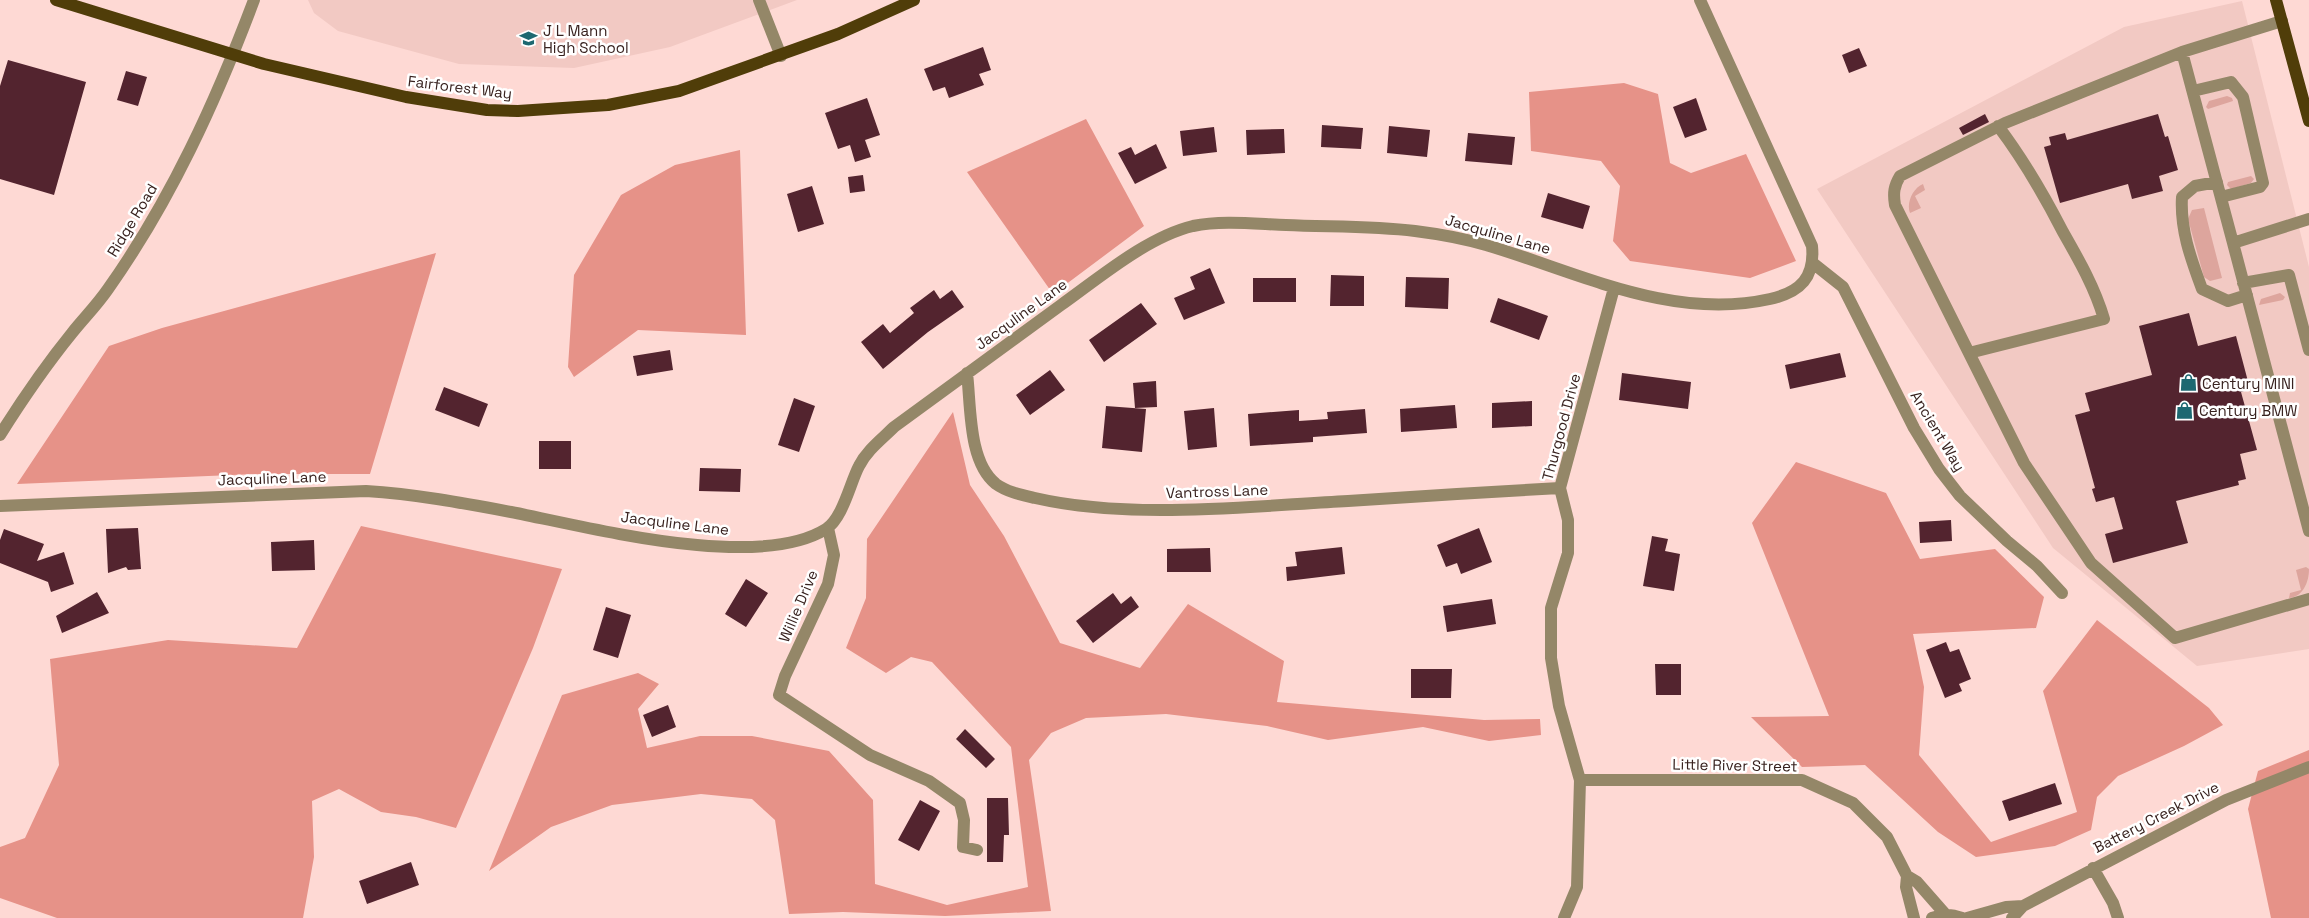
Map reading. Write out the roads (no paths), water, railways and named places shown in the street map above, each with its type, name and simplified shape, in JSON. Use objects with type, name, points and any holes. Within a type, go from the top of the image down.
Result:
[{"type":"main road","name":"Fairforest Way","points":[[56,0],[264,64],[406,97],[487,110],[518,111],[608,105],[679,92],[781,56],[866,23],[914,0]]},
{"type":"main road","points":[[2276,0],[2309,121]]},
{"type":"street","name":"Ridge Road","points":[[1,432],[71,334],[109,288],[167,195],[200,132],[254,0]]},
{"type":"street","points":[[759,0],[781,56]]},
{"type":"street","points":[[1700,0],[1782,184],[1801,218],[1812,246],[1814,264]]},
{"type":"street","points":[[2282,21],[2182,52],[1998,126],[1900,176],[1894,186],[1895,205],[2024,463],[2092,563],[2175,638],[2309,599]]},
{"type":"street","points":[[2182,52],[2306,511],[2309,531]]},
{"type":"street","points":[[2193,92],[2231,82],[2243,97],[2263,183],[2260,187],[2220,197]]},
{"type":"street","points":[[1969,353],[2104,320],[2096,293],[2063,231],[2013,146],[1998,126]]},
{"type":"street","points":[[2217,182],[2195,186],[2182,197],[2181,218],[2191,258],[2202,289],[2228,301],[2245,289],[2289,275],[2309,350]]},
{"type":"street","points":[[2233,243],[2309,219]]},
{"type":"street","name":"Jacquline Lane","points":[[0,506],[366,491],[415,494],[633,536],[692,545],[739,547],[785,543],[828,528],[842,508],[859,465],[868,452],[894,427],[1142,250],[1175,233],[1194,226],[1226,224],[1375,228],[1441,234],[1493,247],[1614,288],[1692,304],[1749,304],[1778,298],[1794,291],[1806,279],[1814,264]]},
{"type":"street","name":"Ancient Way","points":[[1814,264],[1843,288],[1914,428],[1939,469],[1960,496],[2007,541],[2037,566],[2062,593]]},
{"type":"street","name":"Thurgood Drive","points":[[1564,918],[1577,887],[1580,780],[1560,706],[1551,658],[1551,608],[1568,553],[1568,520],[1560,488],[1614,288]]},
{"type":"street","name":"Vantross Lane","points":[[968,373],[974,445],[986,474],[996,484],[1014,493],[1046,500],[1074,505],[1170,510],[1560,488]]},
{"type":"street","name":"Willie Drive","points":[[828,528],[834,555],[828,584],[785,676],[779,695],[870,756],[929,781],[960,803],[964,820],[963,847],[977,850]]},
{"type":"street","name":"Battery Creek Drive","points":[[2012,918],[2023,906],[2226,800],[2309,767]]},
{"type":"street","name":"Little River Street","points":[[1580,780],[1802,780],[1853,802],[1887,837],[1906,876],[1906,887],[1914,918]]},
{"type":"street","points":[[2093,868],[2113,903],[2118,918]]},
{"type":"street","name":"Little River Street","points":[[1906,876],[1917,882],[1946,914]]},
{"type":"street","name":"Battery Creek Drive","points":[[1967,918],[2006,907],[2023,906]]},
{"type":"street","points":[[1932,918],[1946,914],[1962,918]]},
{"type":"place","name":"J L Mann High School","points":[[529,39]]},
{"type":"place","name":"Century MINI","points":[[2188,383]]},
{"type":"place","name":"Century BMW","points":[[2185,410]]}]
